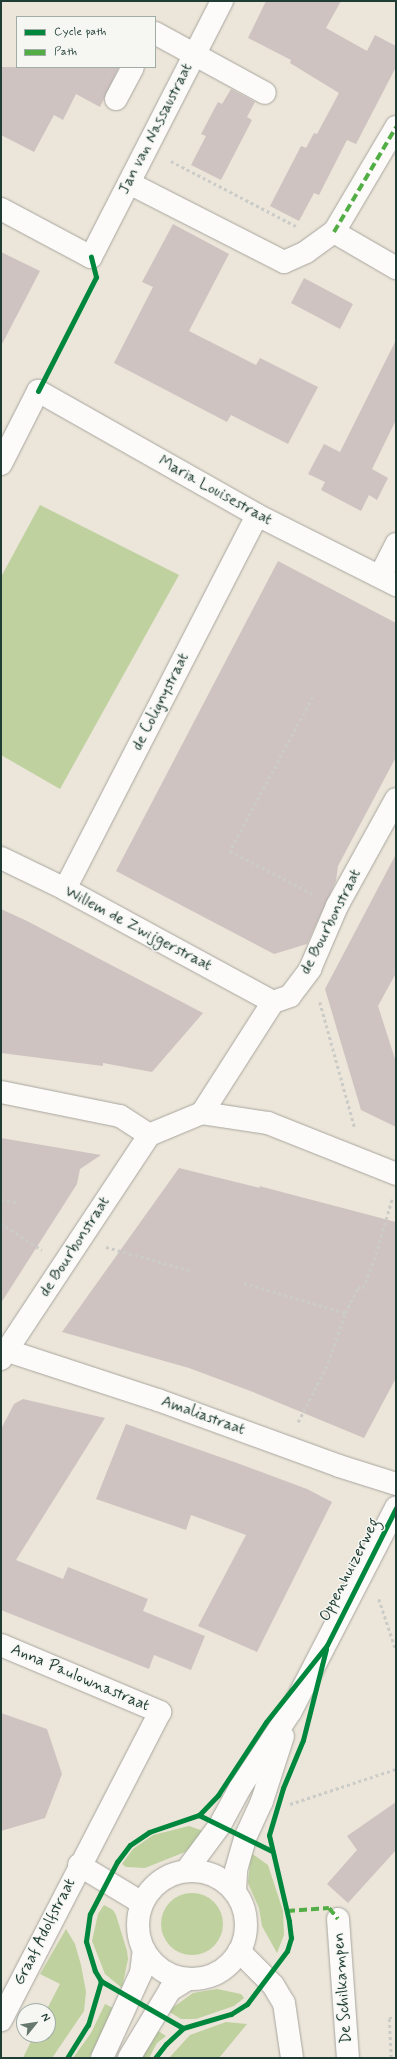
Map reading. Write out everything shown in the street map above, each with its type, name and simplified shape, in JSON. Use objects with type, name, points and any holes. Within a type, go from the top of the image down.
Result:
[{"type":"street","name":"Jan van Nassaustraat","points":[[1,210],[91,257],[222,1]]},
{"type":"street","points":[[156,34],[195,53],[265,93]]},
{"type":"street","points":[[116,99],[132,68]]},
{"type":"street","points":[[129,183],[284,262],[306,252],[329,236],[396,127]]},
{"type":"street","points":[[329,236],[396,268]]},
{"type":"street","name":"Maria Louisestraat","points":[[1,464],[38,391],[257,515],[388,581]]},
{"type":"street","name":"de Colignystraat","points":[[65,889],[257,515]]},
{"type":"street","points":[[388,581],[396,544]]},
{"type":"street","name":"de Bourbonstraat","points":[[274,1002],[290,996],[310,969],[337,906],[396,799]]},
{"type":"street","name":"Willem de Zwijgerstraat","points":[[1,858],[65,889],[274,1002]]},
{"type":"street","points":[[202,1113],[274,1002]]},
{"type":"street","points":[[1,1092],[120,1116],[149,1135],[202,1113],[268,1123],[365,1162],[395,1184]]},
{"type":"street","name":"de Bourbonstraat","points":[[5,1355],[149,1135]]},
{"type":"street","name":"Amaliastraat","points":[[5,1355],[158,1400],[396,1484]]},
{"type":"street","name":"Oppenhuizerweg","points":[[186,1871],[220,1825],[240,1788],[291,1711],[396,1508]]},
{"type":"street","name":"Anna Paulownastraat","points":[[1,1645],[160,1712]]},
{"type":"street","name":"Oppenhuizerweg","points":[[235,1892],[236,1870],[245,1838],[262,1801],[291,1711]]},
{"type":"street","name":"Graaf Adolfstraat","points":[[1,2020],[79,1865],[160,1712]]},
{"type":"street","name":"Graaf Adolfstraat","points":[[79,1865],[142,1903]]},
{"type":"street","points":[[186,1871],[213,1875],[235,1892],[240,1900],[246,1921],[244,1942],[230,1964],[218,1973],[203,1978],[188,1979],[173,1976],[159,1968],[144,1950],[137,1927],[142,1903],[159,1881],[186,1871]]},
{"type":"street","name":"De Schilkampen","points":[[338,1919],[348,2058]]},
{"type":"street","points":[[102,2058],[141,1973],[144,1950]]},
{"type":"street","points":[[239,1951],[273,1985],[284,2002],[292,2058]]},
{"type":"street","points":[[129,2058],[170,1990],[188,1979]]},
{"type":"path","points":[[147,148],[329,236]]},
{"type":"path","points":[[313,697],[230,851],[337,906]]},
{"type":"path","points":[[310,969],[365,1162]]},
{"type":"path","points":[[286,1446],[328,1363],[345,1313],[358,1287],[363,1288],[374,1260],[395,1184]]},
{"type":"path","points":[[1,1200],[16,1202]]},
{"type":"path","points":[[1,1223],[65,1264]]},
{"type":"path","points":[[80,1240],[192,1271]]},
{"type":"path","points":[[244,1283],[345,1313]]},
{"type":"path","points":[[367,1565],[396,1650]]},
{"type":"path","points":[[284,1805],[336,1791],[396,1769]]},
{"type":"path","points":[[390,2058],[389,2018],[396,2018]]},
{"type":"green space","points":[[40,505],[179,575],[60,789],[1,755],[1,577]]},
{"type":"green space","points":[[189,1826],[206,1832],[185,1852],[145,1868],[126,1867],[122,1864],[133,1849],[153,1835]]},
{"type":"green space","points":[[251,1853],[268,1865],[283,1911],[284,1935],[277,1953],[262,1926],[259,1908],[248,1883]]},
{"type":"green space","points":[[186,1893],[198,1893],[214,1902],[221,1912],[223,1924],[221,1936],[214,1946],[198,1955],[186,1955],[175,1950],[166,1941],[161,1930],[161,1918],[166,1907],[175,1898]]},
{"type":"green space","points":[[104,1905],[113,1910],[116,1915],[127,1951],[128,1959],[122,1988],[105,1974],[92,1941],[98,1914]]},
{"type":"green space","points":[[66,1929],[75,1944],[81,1965],[86,1992],[84,2011],[52,2058],[23,2058],[30,2043],[56,2043],[56,2003],[50,2003],[60,1984],[40,1974]]},
{"type":"green space","points":[[217,1989],[241,1994],[244,1998],[234,2006],[196,2019],[181,2019],[168,2011],[193,1993]]},
{"type":"green space","points":[[105,2004],[115,2009],[89,2058],[73,2058],[91,2033]]},
{"type":"green space","points":[[226,2022],[247,2024],[219,2058],[169,2058],[190,2035]]},
{"type":"green space","points":[[155,2029],[166,2036],[157,2043],[149,2058],[139,2058]]},
{"type":"building","points":[[266,1],[341,1],[326,28],[367,51],[375,35],[396,46],[396,67],[356,144],[347,140],[319,195],[314,193],[299,221],[270,206],[301,146],[306,148],[314,133],[317,134],[339,93],[290,63],[291,60],[248,38]]},
{"type":"building","points":[[1,67],[119,68],[100,107],[76,94],[63,120],[54,115],[34,152],[1,135]]},
{"type":"building","points":[[231,89],[255,102],[247,117],[252,120],[221,180],[191,165],[206,136],[201,134],[218,102],[222,104]]},
{"type":"building","points":[[173,224],[229,254],[189,331],[256,365],[260,358],[318,387],[288,444],[231,415],[227,422],[114,363],[153,287],[142,282]]},
{"type":"building","points":[[1,252],[40,271],[1,346]]},
{"type":"building","points":[[304,278],[353,304],[340,329],[291,303]]},
{"type":"building","points":[[396,340],[396,420],[372,469],[388,478],[377,500],[369,495],[361,511],[321,490],[325,482],[308,474],[324,444],[340,452]]},
{"type":"building","points":[[278,561],[396,623],[396,757],[338,866],[336,881],[307,944],[274,954],[116,871]]},
{"type":"building","points":[[396,854],[396,973],[378,1006],[396,1062],[396,1127],[361,1110],[325,989]]},
{"type":"building","points":[[1,909],[27,921],[203,1013],[152,1072],[103,1063],[103,1066],[1,1053]]},
{"type":"building","points":[[1,1138],[101,1155],[80,1169],[77,1184],[1,1303]]},
{"type":"building","points":[[179,1168],[260,1188],[259,1186],[396,1222],[396,1378],[364,1438],[253,1392],[189,1368],[62,1332]]},
{"type":"building","points":[[23,1399],[105,1418],[16,1560],[63,1579],[68,1567],[148,1599],[143,1611],[205,1636],[191,1670],[154,1655],[149,1669],[1,1610],[1,1429],[14,1404]]},
{"type":"building","points":[[126,1424],[307,1489],[332,1502],[257,1652],[198,1626],[246,1535],[191,1515],[186,1530],[96,1499]]},
{"type":"building","points":[[1,1713],[47,1729],[62,1774],[45,1818],[1,1831]]},
{"type":"building","points":[[396,1802],[396,1850],[348,1903],[327,1884],[357,1850],[347,1836]]},
{"type":"marked path","points":[[334,232],[396,127]]},
{"type":"marked path","points":[[287,1911],[329,1908],[338,1919]]},
{"type":"cycle path","points":[[38,391],[96,277],[91,257]]},
{"type":"cycle path","points":[[183,2028],[101,1981],[95,1971],[86,1941],[90,1914],[117,1862],[130,1845],[149,1832],[199,1815],[218,1795],[266,1722],[327,1645],[396,1508]]},
{"type":"cycle path","points":[[155,2058],[166,2044],[183,2028],[231,2014],[247,2004],[287,1951],[291,1938],[289,1921],[269,1835],[283,1788],[303,1740],[326,1649]]},
{"type":"cycle path","points":[[199,1815],[272,1851]]},
{"type":"cycle path","points":[[67,2058],[88,2025],[101,1981]]}]
